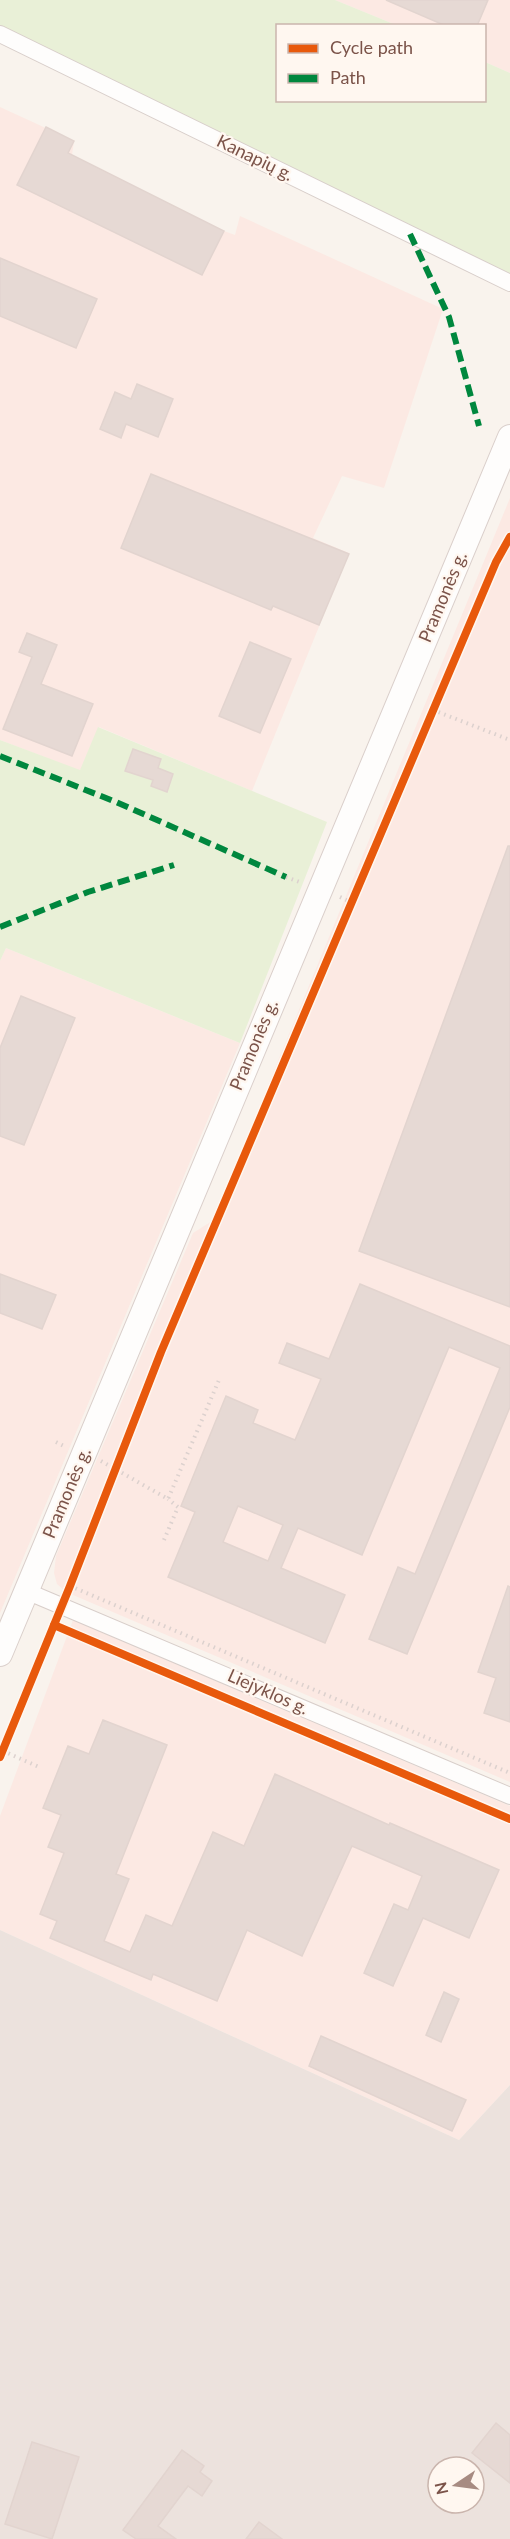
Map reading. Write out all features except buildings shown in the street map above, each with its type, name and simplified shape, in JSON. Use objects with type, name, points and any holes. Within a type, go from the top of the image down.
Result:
[{"type":"main road","name":"Pramonės g.","points":[[0,1654],[510,437]]},
{"type":"street","name":"Kanapių g.","points":[[0,34],[510,283]]},
{"type":"street","name":"Liejyklos g.","points":[[26,1591],[510,1796]]},
{"type":"path","points":[[433,710],[510,740]]},
{"type":"path","points":[[168,1498],[219,1380]]},
{"type":"path","points":[[116,1468],[168,1498],[178,1507],[164,1540]]},
{"type":"path","points":[[70,1586],[510,1773]]},
{"type":"path","points":[[3,1751],[39,1767]]},
{"type":"shaded area","points":[[335,0],[510,0],[510,73],[486,62],[486,24],[394,24]]},
{"type":"shaded area","points":[[0,107],[74,141],[72,155],[224,231],[235,235],[240,216],[443,309],[384,488],[342,476],[313,538],[349,553],[252,791],[99,727],[80,771],[0,740]]},
{"type":"shaded area","points":[[510,498],[510,1782],[66,1592],[57,1584],[54,1573],[56,1556],[193,1233],[212,1221]]},
{"type":"shaded area","points":[[6,948],[240,1043],[0,1613],[0,961]]},
{"type":"shaded area","points":[[73,1620],[510,1806],[510,2085],[459,2140],[0,1930],[0,1816]]},
{"type":"shaded area","points":[[0,1930],[459,2140],[510,2085],[510,2539],[0,2539]]},
{"type":"green space","points":[[0,0],[335,0],[394,24],[276,24],[276,102],[486,102],[486,62],[510,73],[510,283],[0,34]]},
{"type":"green space","points":[[98,727],[327,822],[240,1043],[6,948],[0,961],[0,740],[80,770]]},
{"type":"marked path","points":[[410,234],[449,317],[479,426]]},
{"type":"marked path","points":[[0,756],[116,802],[286,877]]},
{"type":"marked path","points":[[0,927],[88,892],[174,865]]},
{"type":"cycle path","points":[[0,1757],[70,1586],[161,1352],[496,562],[510,537]]},
{"type":"cycle path","points":[[54,1625],[510,1819]]}]
